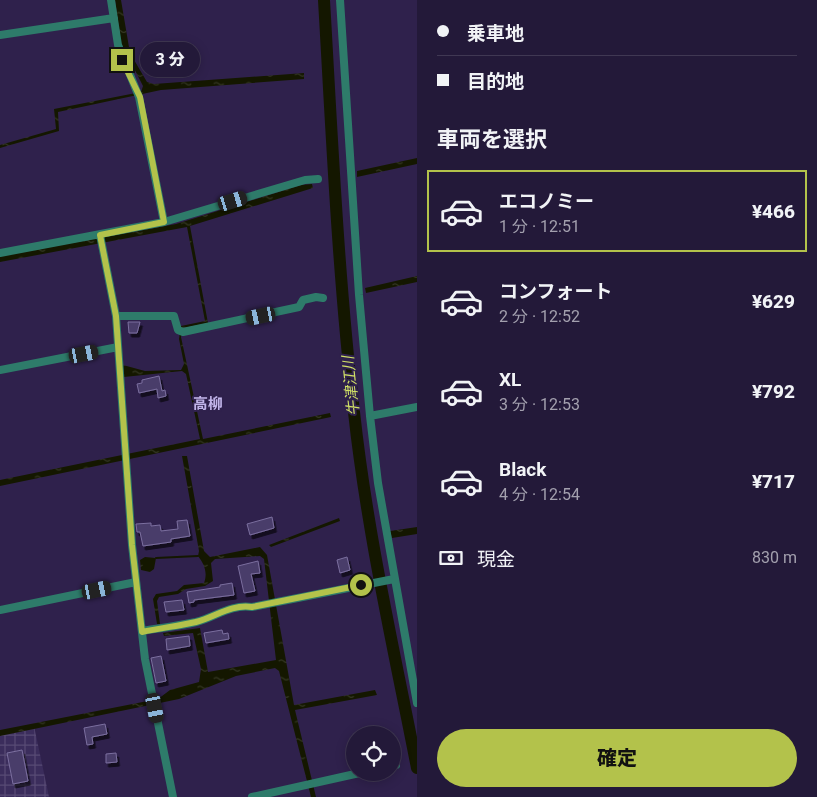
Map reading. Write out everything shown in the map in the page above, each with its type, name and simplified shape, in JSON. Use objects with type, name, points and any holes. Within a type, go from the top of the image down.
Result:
[{"type":"street","points":[[112,0],[120,52],[139,94],[164,222]]},
{"type":"street","points":[[340,0],[359,295],[370,416],[394,579],[417,703]]},
{"type":"street","points":[[0,35],[114,18]]},
{"type":"street","points":[[0,252],[164,222],[305,180],[318,179]]},
{"type":"street","points":[[100,235],[116,316],[125,453],[142,632],[173,797]]},
{"type":"street","points":[[116,316],[174,316],[181,332],[300,307],[303,300],[316,297],[323,298]]},
{"type":"street","points":[[0,370],[118,348]]},
{"type":"street","points":[[370,416],[417,407]]},
{"type":"street","points":[[142,632],[195,622],[229,608],[267,604],[394,579]]},
{"type":"street","points":[[0,610],[136,582]]},
{"type":"street","points":[[408,655],[417,654]]},
{"type":"street","points":[[252,797],[346,776]]},
{"type":"shaded area","points":[[34,726],[49,797],[0,797],[0,733]]},
{"type":"water","points":[[115,0],[121,0],[130,53],[147,82],[154,84],[304,73],[304,79],[161,90],[58,112],[59,131],[0,148],[0,145],[56,129],[54,109],[141,92],[143,86],[121,43]]},
{"type":"water","points":[[417,158],[417,164],[357,177],[357,171]]},
{"type":"water","points":[[312,184],[313,188],[190,226],[208,323],[183,328],[181,337],[203,439],[330,413],[331,417],[0,486],[0,480],[200,439],[186,374],[182,371],[124,377],[123,365],[145,371],[181,370],[184,364],[179,339],[181,326],[205,321],[187,227],[0,262],[0,256],[176,224],[301,185]]},
{"type":"water","points":[[417,276],[417,282],[366,293],[365,288]]},
{"type":"water","points":[[182,456],[187,456],[204,551],[210,557],[260,547],[267,555],[294,705],[375,690],[377,695],[295,710],[316,797],[311,797],[279,671],[275,668],[236,676],[179,699],[0,736],[0,730],[158,699],[170,690],[199,682],[201,669],[193,633],[164,636],[163,633],[200,628],[208,672],[276,660],[264,559],[260,556],[215,559],[211,563],[213,581],[205,586],[186,589],[178,594],[159,597],[157,601],[160,624],[157,624],[153,599],[156,594],[177,591],[184,585],[204,583],[206,575],[205,568],[198,556],[199,551]]},
{"type":"water","points":[[339,518],[340,521],[271,547],[269,545]]},
{"type":"water","points":[[417,527],[417,534],[392,538],[390,531]]},
{"type":"water","points":[[145,557],[156,558],[154,569],[150,572],[141,570],[140,560]]},
{"type":"building","points":[[128,322],[140,322],[137,333],[129,333]]},
{"type":"building","points":[[159,376],[162,391],[165,390],[166,396],[158,398],[157,389],[139,393],[137,384],[142,383],[142,380]]},
{"type":"building","points":[[272,517],[274,528],[250,535],[247,524]]},
{"type":"building","points":[[187,520],[190,536],[171,539],[171,542],[143,546],[140,532],[137,532],[136,524],[151,523],[151,526],[160,525],[161,531],[178,529],[177,521]]},
{"type":"building","points":[[347,557],[350,570],[340,573],[337,560]]},
{"type":"building","points":[[258,561],[260,573],[251,574],[255,591],[244,593],[238,566]]},
{"type":"building","points":[[232,583],[234,595],[194,600],[194,602],[189,603],[187,592],[220,587],[220,585]]},
{"type":"building","points":[[182,600],[184,610],[166,612],[164,602]]},
{"type":"building","points":[[222,630],[223,634],[228,633],[229,639],[206,643],[204,633]]},
{"type":"building","points":[[189,636],[190,646],[167,650],[166,639]]},
{"type":"building","points":[[161,656],[166,681],[156,683],[151,658]]},
{"type":"building","points":[[105,724],[107,734],[92,737],[93,744],[87,745],[84,728]]},
{"type":"building","points":[[22,750],[28,781],[13,784],[7,753]]},
{"type":"building","points":[[116,753],[117,762],[106,763],[106,754]]},
{"type":"waterway","name":"牛津江川","points":[[324,0],[340,258],[348,361],[359,457],[390,635],[417,768]]},
{"type":"waterway","points":[[156,558],[198,556]]},
{"type":"district","name":"高柳","points":[[208,404]]},
{"type":"route","points":[[122,60],[140,97],[164,222],[100,235],[116,316],[132,545],[142,632],[205,620],[229,608],[252,607],[361,585]]}]
